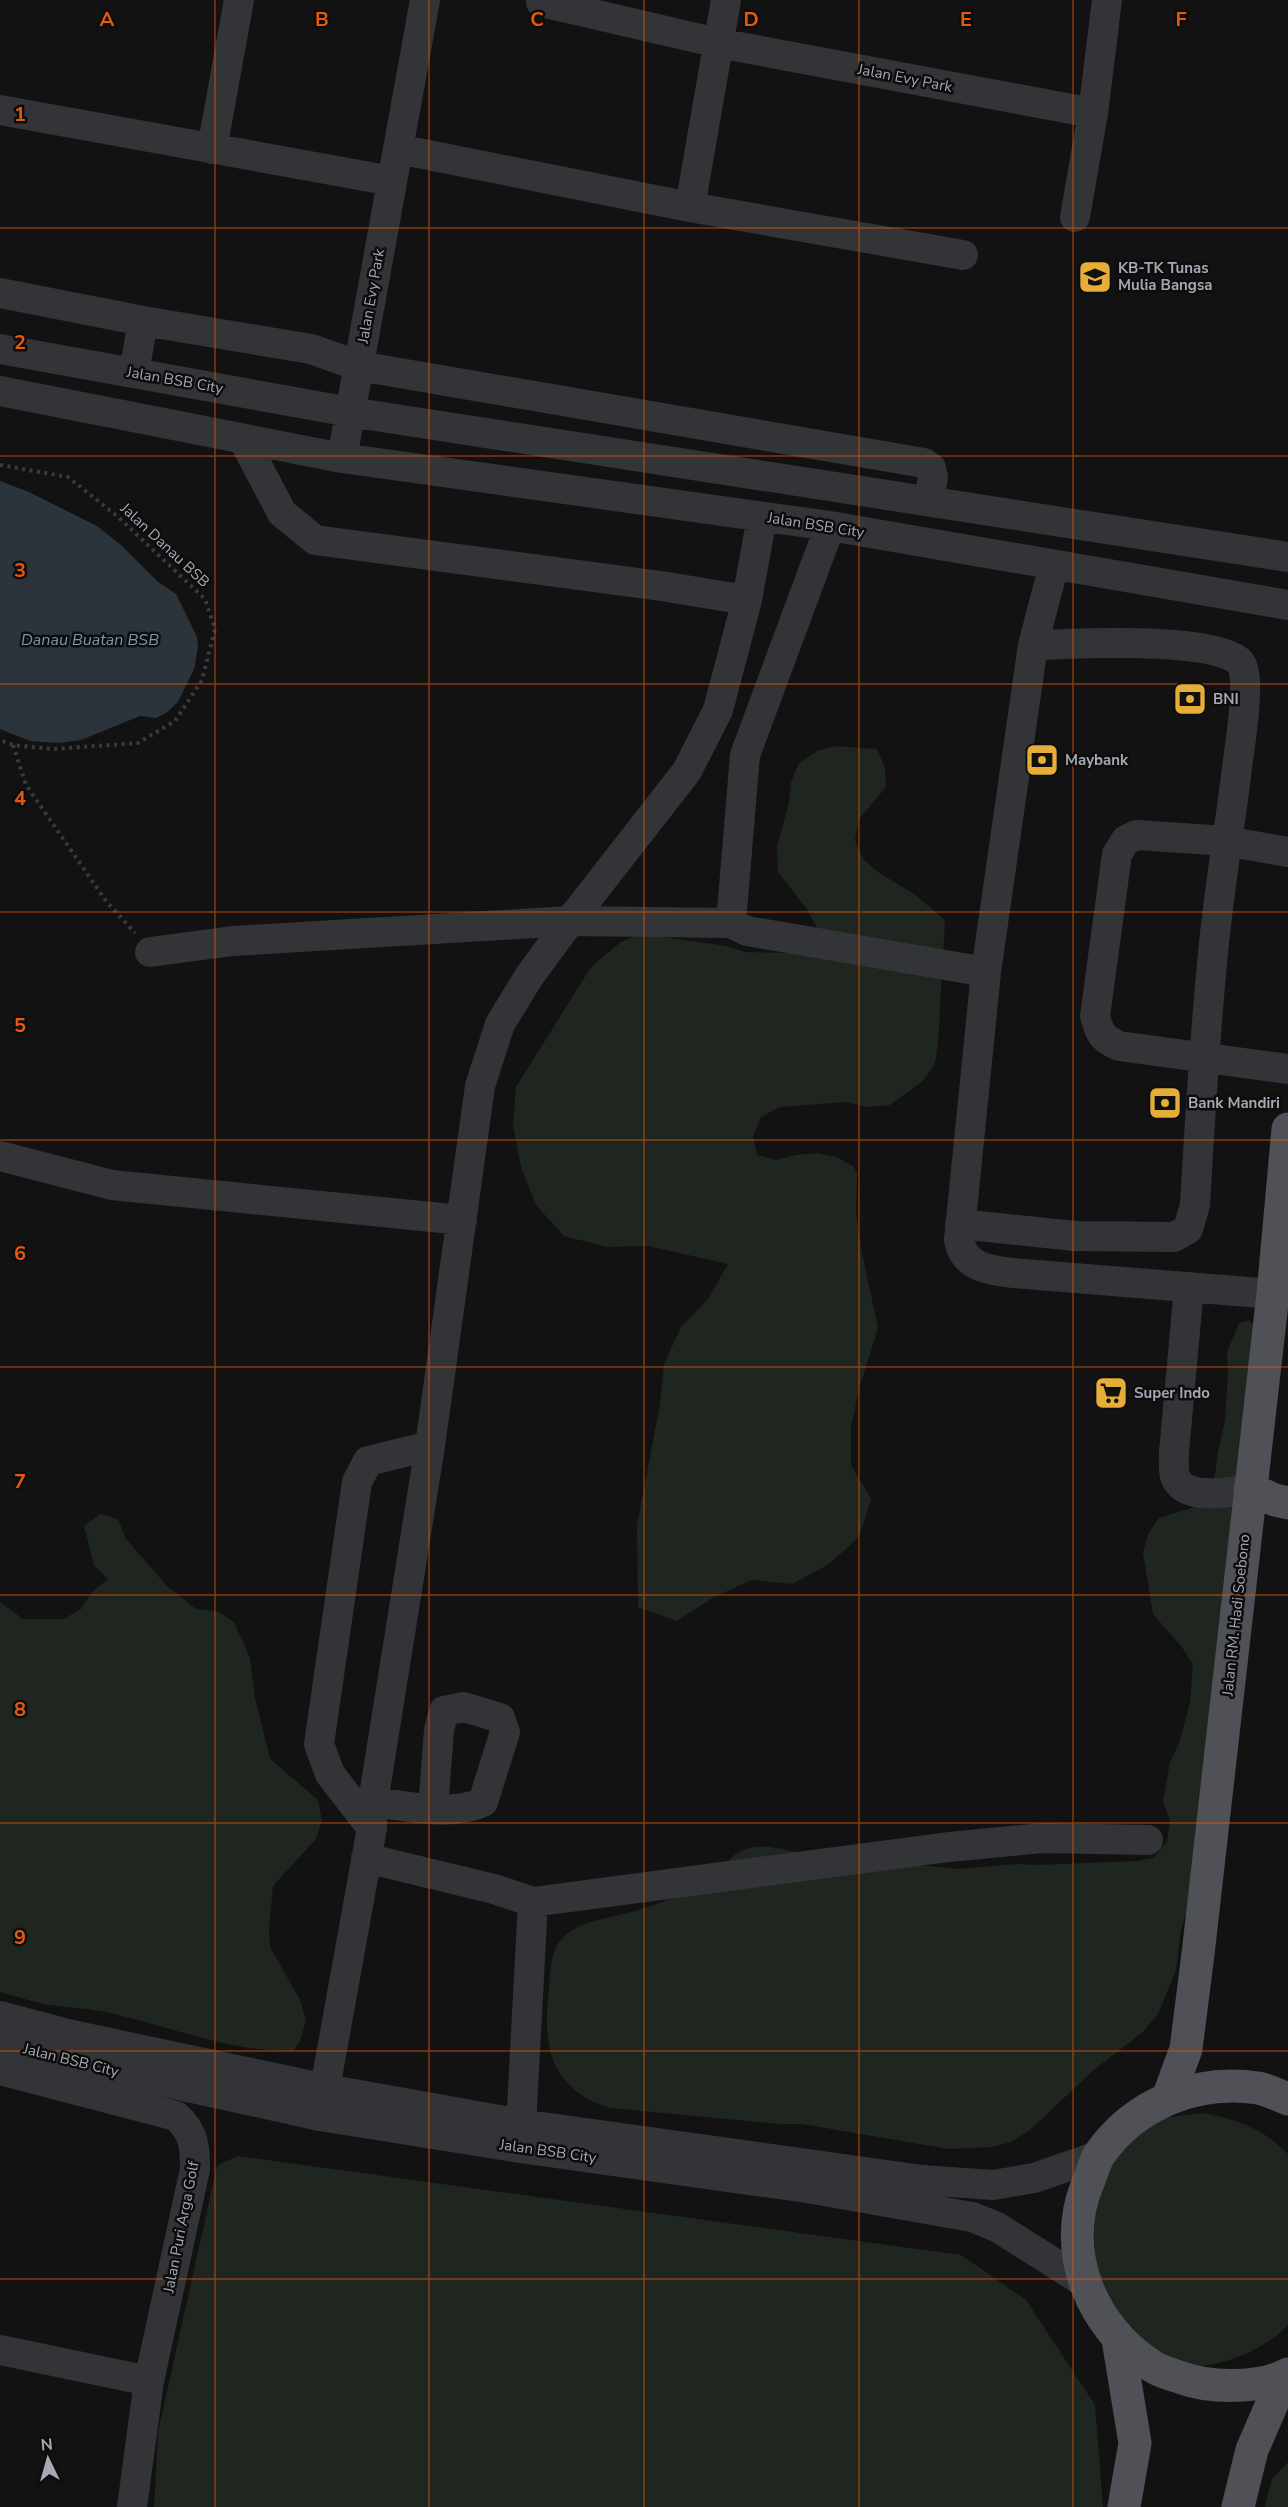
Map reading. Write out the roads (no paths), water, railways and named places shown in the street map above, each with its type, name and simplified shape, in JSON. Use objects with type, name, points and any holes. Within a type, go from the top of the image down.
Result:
[{"type":"main road","name":"Jalan RM. Hadi Soebono","points":[[1168,2098],[1186,2049],[1194,1989],[1273,1294],[1288,1129]]},
{"type":"main road","points":[[1250,1489],[1288,1503]]},
{"type":"main road","points":[[1286,2375],[1240,2386],[1195,2383],[1153,2367],[1118,2339],[1100,2315],[1084,2282],[1079,2259],[1077,2229],[1082,2199],[1098,2156],[1129,2123],[1168,2098],[1213,2086],[1260,2088],[1288,2099]]},
{"type":"main road","points":[[1118,2339],[1134,2443],[1124,2507]]},
{"type":"main road","points":[[1239,2507],[1252,2450],[1286,2375]]},
{"type":"street","points":[[212,149],[238,0]]},
{"type":"street","name":"Jalan Evy Park","points":[[350,412],[425,0]]},
{"type":"street","points":[[690,207],[726,0]]},
{"type":"street","points":[[1076,217],[1093,113],[1107,0]]},
{"type":"street","name":"Jalan Evy Park","points":[[535,1],[717,43],[1093,113]]},
{"type":"street","points":[[0,110],[392,181]]},
{"type":"street","points":[[398,149],[690,207],[963,255]]},
{"type":"street","points":[[0,293],[311,350],[359,366],[924,463],[931,468],[933,477],[929,501]]},
{"type":"street","points":[[134,373],[143,321]]},
{"type":"street","name":"Jalan BSB City","points":[[0,349],[350,412],[1288,557]]},
{"type":"street","name":"Jalan BSB City","points":[[0,391],[342,458],[830,526],[1288,605]]},
{"type":"street","points":[[575,447],[579,405]]},
{"type":"street","points":[[342,458],[350,412]]},
{"type":"street","points":[[243,439],[282,513],[315,540],[661,586],[747,600]]},
{"type":"street","points":[[797,481],[803,443]]},
{"type":"street","points":[[996,555],[1001,513]]},
{"type":"street","points":[[323,2102],[373,1815],[430,1446],[480,1086],[500,1024],[530,975],[687,771],[718,710],[747,600],[762,517]]},
{"type":"street","points":[[730,923],[745,755],[830,526]]},
{"type":"street","points":[[1054,565],[1033,645],[986,972],[960,1224],[961,1252],[972,1263],[984,1269],[1013,1273],[1273,1294]]},
{"type":"street","points":[[960,1224],[1075,1236],[1174,1237],[1188,1229],[1195,1205],[1214,944],[1234,792],[1246,681],[1244,670],[1239,661],[1215,651],[1171,644],[1033,645]]},
{"type":"street","points":[[1288,852],[1226,841],[1137,835],[1126,840],[1117,854],[1095,1016],[1099,1031],[1105,1040],[1119,1046],[1288,1069]]},
{"type":"street","points":[[150,952],[233,941],[570,921],[730,923],[747,931],[986,972]]},
{"type":"street","points":[[0,1156],[112,1185],[462,1220]]},
{"type":"street","points":[[1189,1287],[1174,1452],[1175,1476],[1181,1485],[1191,1491],[1217,1494],[1250,1489]]},
{"type":"street","points":[[430,1446],[368,1461],[357,1482],[319,1744],[330,1774],[373,1815],[433,1809]]},
{"type":"street","points":[[366,1858],[494,1889],[533,1902],[972,1845],[1042,1838],[1148,1840]]},
{"type":"street","points":[[521,2136],[533,1902]]},
{"type":"street","name":"Jalan BSB City","points":[[0,2016],[323,2102]]},
{"type":"street","name":"Jalan BSB City","points":[[0,2042],[65,2060],[521,2136],[972,2217],[997,2227],[1084,2282]]},
{"type":"street","name":"Jalan Puri Arga Golf","points":[[0,2070],[176,2116],[185,2124],[194,2138],[195,2169],[149,2382],[132,2507]]},
{"type":"street","name":"Jalan BSB City","points":[[521,2136],[922,2180],[993,2185],[1034,2178],[1098,2156]]},
{"type":"street","points":[[0,2350],[149,2382]]},
{"type":"water","name":"Danau Buatan BSB","points":[[0,481],[29,492],[97,526],[121,545],[157,581],[176,594],[197,637],[198,647],[194,669],[178,702],[166,713],[156,718],[140,716],[81,740],[59,743],[30,741],[0,729]]},
{"type":"place","name":"KB-TK Tunas Mulia Bangsa","points":[[1095,277]]},
{"type":"place","name":"BNI","points":[[1190,699]]},
{"type":"place","name":"Maybank","points":[[1042,760]]},
{"type":"place","name":"Bank Mandiri","points":[[1165,1103]]},
{"type":"place","name":"Super Indo","points":[[1111,1393]]}]
